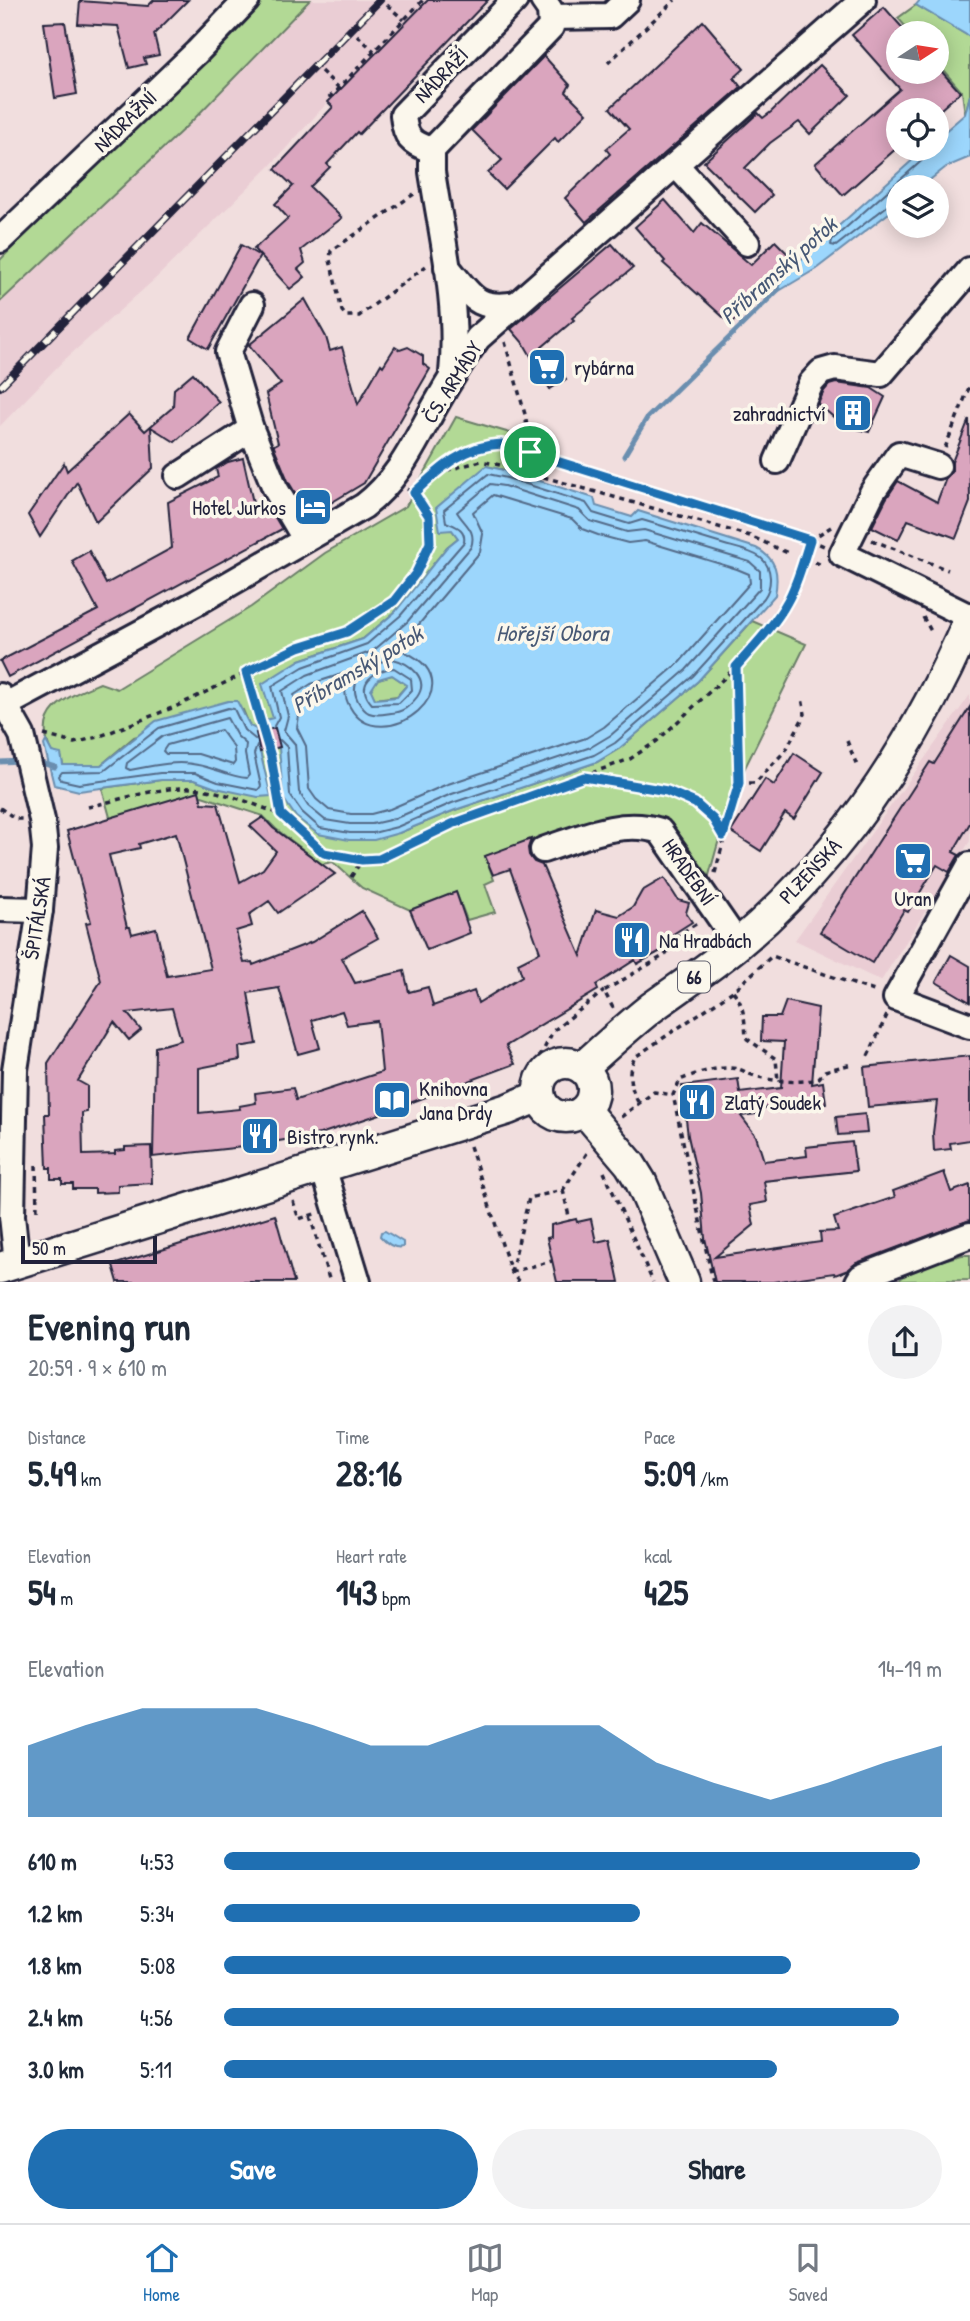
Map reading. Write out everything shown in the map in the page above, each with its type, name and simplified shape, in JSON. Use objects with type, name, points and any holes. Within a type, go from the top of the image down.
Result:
[{"type":"main road","name":"PLZEŇSKÁ","points":[[582,1068],[619,1034],[738,944],[803,883],[841,839],[876,793],[906,743],[953,657],[970,618]]},
{"type":"main road","points":[[565,1062],[582,1068],[592,1080],[594,1088],[590,1104],[585,1111],[577,1116],[558,1116],[543,1105],[540,1096],[542,1077],[555,1065],[565,1062]]},
{"type":"main road","points":[[9,1266],[508,1109],[540,1096]]},
{"type":"main road","points":[[585,1111],[630,1164],[641,1182],[684,1282]]},
{"type":"street","name":"NÁDRAŽNÍ","points":[[0,240],[197,52],[247,0]]},
{"type":"street","name":"NÁDRAŽÍ","points":[[432,150],[417,145],[405,132],[403,115],[515,0]]},
{"type":"street","points":[[452,376],[455,334],[440,264],[432,150],[543,37],[551,27],[554,6],[610,16],[627,0]]},
{"type":"street","points":[[798,57],[810,31],[845,0]]},
{"type":"street","name":"ČS. ARMÁDY","points":[[2,703],[198,602],[382,493],[395,477],[452,376],[478,338],[863,0]]},
{"type":"street","points":[[676,165],[747,243]]},
{"type":"street","points":[[440,264],[479,303],[499,307],[517,304]]},
{"type":"street","points":[[777,461],[811,383],[821,372],[835,368],[881,374],[970,270]]},
{"type":"street","points":[[252,305],[228,352],[251,429],[275,488],[305,539]]},
{"type":"street","points":[[177,476],[251,429]]},
{"type":"street","points":[[938,466],[899,454],[873,491],[847,543],[970,618]]},
{"type":"street","name":"ŠPITÁLSKÁ","points":[[2,703],[32,738],[36,792],[46,848],[40,910],[15,1070],[9,1266]]},
{"type":"street","name":"HRADEBNÍ","points":[[543,850],[611,829],[631,826],[660,831],[738,944]]},
{"type":"street","points":[[970,865],[896,998],[970,1026]]},
{"type":"street","points":[[0,909],[40,910]]},
{"type":"street","points":[[323,1167],[358,1282]]},
{"type":"street","points":[[853,1280],[970,1235]]},
{"type":"path","points":[[328,98],[423,0]]},
{"type":"path","points":[[608,63],[675,0]]},
{"type":"path","points":[[387,5],[404,20]]},
{"type":"path","points":[[357,35],[374,51]]},
{"type":"path","points":[[321,71],[338,87]]},
{"type":"path","points":[[422,188],[331,251],[330,260],[342,311],[346,316],[359,316],[440,264]]},
{"type":"path","points":[[502,333],[509,348],[526,418],[530,473]]},
{"type":"path","points":[[938,466],[970,385]]},
{"type":"path","points":[[32,738],[74,743],[97,737],[177,706],[299,647],[347,632],[394,601],[416,573],[430,543],[429,516],[412,492],[434,473],[468,451],[484,445],[502,444],[530,452],[810,540]]},
{"type":"path","points":[[434,473],[481,461],[750,536],[790,554]]},
{"type":"path","points":[[88,807],[181,788],[218,793],[281,814],[324,853],[362,860],[379,859],[452,824],[630,759],[657,741],[736,667],[769,629],[796,583],[810,540],[831,527],[847,543],[948,570]]},
{"type":"path","points":[[714,875],[739,783],[736,667]]},
{"type":"path","points":[[246,672],[271,757],[281,814]]},
{"type":"path","points":[[739,783],[755,783],[786,750],[806,714],[802,698]]},
{"type":"path","points":[[847,741],[858,768]]},
{"type":"path","points":[[584,777],[667,791],[695,803],[713,819],[723,836]]},
{"type":"path","points":[[351,877],[362,860]]},
{"type":"path","points":[[540,1057],[553,1031],[604,991],[665,955],[677,936],[698,922],[706,930]]},
{"type":"path","points":[[638,1102],[630,1085],[628,1070],[635,1057],[733,990],[772,956],[896,998]]},
{"type":"path","points":[[733,990],[739,998],[746,1021],[746,1038],[776,1059],[778,1081]]},
{"type":"path","points":[[604,991],[614,1010]]},
{"type":"path","points":[[867,1056],[885,1022]]},
{"type":"path","points":[[713,1282],[673,1096],[680,1080],[699,1072],[737,1069],[756,1077],[807,1082],[818,1079],[825,1071],[852,1064]]},
{"type":"path","points":[[618,1120],[654,1092],[673,1096]]},
{"type":"path","points":[[469,1143],[511,1272],[519,1282]]},
{"type":"path","points":[[511,1272],[529,1198],[563,1190],[594,1144]]},
{"type":"path","points":[[590,1149],[597,1156]]},
{"type":"path","points":[[602,1168],[653,1282]]},
{"type":"path","points":[[563,1190],[570,1221]]},
{"type":"path","points":[[292,1196],[299,1219],[328,1209]]},
{"type":"path","points":[[310,1216],[330,1282]]},
{"type":"path","points":[[511,1272],[552,1261]]},
{"type":"shaded area","points":[[310,0],[428,0],[328,102],[270,166],[155,279],[62,362],[0,426],[0,302],[191,122]]},
{"type":"shaded area","name":"Uran","points":[[970,695],[970,841],[881,981],[795,940]]},
{"type":"green space","points":[[260,0],[310,0],[191,122],[0,302],[0,260]]},
{"type":"green space","points":[[916,5],[943,21],[901,21],[898,18]]},
{"type":"green space","points":[[949,25],[970,37],[970,95],[965,114],[962,92],[949,77]]},
{"type":"green space","points":[[456,417],[520,436],[508,471],[486,466],[452,530],[458,538],[447,547],[395,612],[363,639],[300,660],[268,730],[257,733],[250,727],[243,710],[134,737],[101,765],[63,765],[61,755],[52,753],[46,738],[46,726],[49,715],[65,700],[100,683],[117,689],[251,607],[325,553],[406,506]]},
{"type":"green space","points":[[752,621],[806,644],[731,796],[708,879],[668,820],[611,815],[584,826],[581,824],[485,856],[494,880],[485,884],[495,912],[467,920],[456,892],[410,910],[362,888],[333,862],[322,864],[263,816],[202,796],[111,821],[102,788],[161,780],[194,780],[216,788],[271,796],[260,752],[280,747],[283,797],[399,833],[455,810],[597,762],[620,748],[698,681]]},
{"type":"green space","points":[[392,675],[407,685],[397,696],[375,699],[370,690],[378,679]]},
{"type":"green space","points":[[970,1255],[970,1280],[898,1281],[920,1268]]},
{"type":"water","points":[[920,0],[970,0],[970,37],[949,25],[949,21],[943,21],[916,5]]},
{"type":"water","points":[[970,95],[970,157],[946,167],[936,175],[896,175],[912,161],[949,161],[949,128],[965,114]]},
{"type":"water","points":[[886,184],[886,215],[816,269],[774,294],[788,271]]},
{"type":"water","name":"Hořejší Obora","points":[[486,466],[508,471],[594,498],[596,506],[632,517],[638,511],[756,548],[768,557],[775,567],[775,595],[698,681],[620,748],[597,762],[374,840],[349,840],[318,834],[296,817],[283,798],[279,747],[260,752],[271,796],[258,797],[194,780],[161,780],[79,791],[54,785],[44,745],[46,741],[52,752],[61,754],[63,765],[101,765],[156,721],[228,701],[237,701],[250,726],[256,729],[257,733],[267,730],[265,720],[273,718],[262,684],[300,660],[363,639],[395,612],[447,547],[458,538],[452,530],[440,531],[436,508]],"holes":[[[392,675],[407,685],[397,697],[375,699],[371,690],[378,679]]]},
{"type":"water","points":[[385,1231],[403,1242],[403,1247],[393,1246],[385,1241],[380,1236],[381,1232]]},
{"type":"building","points":[[154,0],[188,0],[154,34],[159,55],[144,58],[146,64],[129,68],[118,26],[78,24],[80,1],[148,6]]},
{"type":"building","points":[[428,0],[488,0],[359,134],[357,132],[327,164],[330,167],[310,187],[342,218],[301,250],[305,263],[298,269],[305,277],[290,289],[254,249],[288,218],[275,204],[293,186],[275,169],[333,107],[328,102]]},
{"type":"building","points":[[884,7],[896,21],[886,21],[886,73],[852,35]]},
{"type":"building","points":[[703,21],[744,69],[734,78],[741,87],[586,222],[565,198],[610,154],[606,149],[629,129],[610,108]]},
{"type":"building","points":[[65,22],[77,94],[55,98],[44,23]]},
{"type":"building","points":[[544,56],[570,85],[566,92],[587,113],[558,142],[555,138],[504,189],[488,173],[502,160],[472,130]]},
{"type":"building","points":[[820,65],[850,95],[810,134],[799,122],[770,143],[745,168],[772,195],[755,212],[704,162],[758,113],[763,118],[771,112]]},
{"type":"building","points":[[949,80],[960,92],[949,102],[949,98],[890,98],[900,89],[896,84],[949,84]]},
{"type":"building","points":[[886,101],[886,157],[843,195],[815,164]]},
{"type":"building","points":[[665,200],[694,233],[702,223],[751,265],[775,241],[792,258],[731,324],[663,263],[665,261],[635,227]]},
{"type":"building","points":[[612,244],[633,268],[572,318],[574,320],[541,348],[566,379],[550,389],[524,344],[511,329]]},
{"type":"building","points":[[241,245],[260,256],[208,349],[190,338]]},
{"type":"building","points":[[305,299],[326,337],[330,351],[342,347],[358,404],[381,364],[383,366],[395,347],[400,350],[408,347],[423,356],[423,364],[430,369],[364,483],[309,516],[288,481],[274,447],[278,443],[266,394],[281,384],[249,345]]},
{"type":"building","points":[[193,373],[219,402],[175,442],[151,427],[153,468],[96,522],[77,482],[40,537],[28,515],[64,463],[67,471],[129,414],[145,431],[173,407],[174,389]]},
{"type":"building","name":"zahradnictví","points":[[836,383],[871,388],[885,397],[869,432],[843,425],[818,404],[829,385]]},
{"type":"building","points":[[969,419],[970,502],[956,538],[908,520],[898,540],[872,527],[898,481],[937,502],[946,478],[952,471],[952,462]]},
{"type":"building","points":[[243,458],[256,516],[270,509],[282,529],[8,677],[0,661],[98,610],[72,561],[89,551],[106,584],[172,548],[168,502],[218,477],[216,469]]},
{"type":"building","name":"Uran","points":[[970,707],[970,823],[953,852],[959,855],[949,872],[937,865],[908,912],[904,910],[872,963],[820,932],[930,762],[934,764]]},
{"type":"building","points":[[275,728],[280,747],[260,752],[256,733]]},
{"type":"building","points":[[794,753],[823,772],[794,819],[785,813],[761,851],[731,832],[765,779],[774,785]]},
{"type":"building","points":[[199,791],[202,803],[218,804],[240,882],[263,869],[276,851],[250,826],[263,817],[273,828],[335,874],[278,913],[269,901],[249,915],[252,926],[236,931],[244,963],[252,962],[253,965],[312,942],[362,911],[378,938],[342,958],[355,983],[404,971],[409,992],[428,987],[433,1006],[474,991],[478,1003],[522,976],[518,963],[540,952],[510,869],[493,875],[485,856],[531,839],[529,855],[534,862],[542,865],[581,956],[596,910],[619,916],[633,907],[642,891],[664,878],[678,900],[689,903],[686,913],[692,922],[670,936],[668,947],[637,964],[635,960],[596,985],[598,990],[506,1046],[515,1064],[320,1134],[243,1147],[153,1157],[155,1047],[181,1040],[172,1008],[127,1013],[141,1030],[129,1040],[114,1022],[78,1081],[87,1086],[87,1112],[82,1113],[83,1155],[115,1154],[115,1151],[125,1150],[125,1147],[151,1146],[152,1183],[118,1185],[118,1192],[95,1193],[95,1189],[73,1189],[73,1184],[62,1184],[62,1179],[51,1179],[51,1168],[47,1168],[45,1114],[49,1114],[48,1063],[101,981],[86,923],[91,922],[67,831]],"holes":[[[176,833],[211,969],[167,976],[156,928],[132,934],[130,927],[127,927],[109,855],[140,848],[139,844]],[[279,988],[298,1054],[320,1048],[312,1020],[342,1011],[347,1025],[377,1021],[382,1072],[296,1100],[293,1088],[255,1093],[256,1103],[239,1106],[240,1109],[199,1113],[199,1068],[240,1060],[239,1047],[257,1044],[248,993]]]},
{"type":"building","points":[[456,892],[470,933],[427,950],[410,910]]},
{"type":"building","points":[[951,955],[970,966],[970,1002],[936,982]]},
{"type":"building","points":[[786,1001],[818,1008],[812,1084],[823,1082],[826,1103],[756,1109],[757,1114],[741,1116],[756,1136],[764,1161],[807,1156],[806,1147],[852,1142],[856,1171],[764,1181],[767,1202],[750,1205],[754,1225],[715,1257],[821,1242],[820,1232],[838,1231],[834,1218],[895,1197],[893,1191],[944,1172],[951,1192],[970,1185],[970,1220],[856,1263],[848,1270],[835,1275],[773,1282],[715,1282],[705,1238],[701,1193],[688,1136],[682,1086],[738,1079],[740,1093],[781,1088],[784,1042],[761,1041],[762,1017],[780,1017]]},
{"type":"building","points":[[970,1056],[970,1140],[950,1143],[951,1149],[934,1151],[937,1101],[868,1107],[864,1067]]},
{"type":"building","points":[[865,1114],[867,1133],[838,1135],[836,1117]]},
{"type":"building","points":[[275,1215],[294,1282],[118,1282],[113,1265]]},
{"type":"building","points":[[576,1219],[577,1222],[591,1219],[596,1242],[610,1239],[619,1282],[557,1282],[547,1238],[551,1237],[551,1225]]},
{"type":"waterway","name":"Příbramský potok","points":[[624,456],[647,418],[779,289]]},
{"type":"waterway","name":"Příbramský potok","points":[[0,762],[21,761]]},
{"type":"waterway","name":"Příbramský potok","points":[[35,761],[55,767]]},
{"type":"railway","points":[[0,387],[380,0]]},
{"type":"place","name":"rybárna","points":[[547,367]]},
{"type":"place","name":"zahradnictví","points":[[853,413]]},
{"type":"place","name":"Hotel Jurkos","points":[[313,507]]},
{"type":"place","name":"Uran","points":[[913,861]]},
{"type":"place","name":"Na Hradbách","points":[[632,940]]},
{"type":"place","name":"Knihovna Jana Drdy","points":[[392,1100]]},
{"type":"place","name":"Zlatý Soudek","points":[[697,1102]]},
{"type":"place","name":"Bistro rynk.","points":[[260,1136]]},
{"type":"route","points":[[502,444],[530,452],[810,540],[786,604],[769,629],[736,667],[739,783],[723,836],[713,819],[695,803],[667,791],[584,777],[452,824],[379,859],[362,860],[324,853],[281,814],[271,757],[246,672],[299,647],[347,632],[394,601],[416,573],[430,543],[429,516],[414,493],[434,473],[468,451],[484,445],[502,444]]}]
